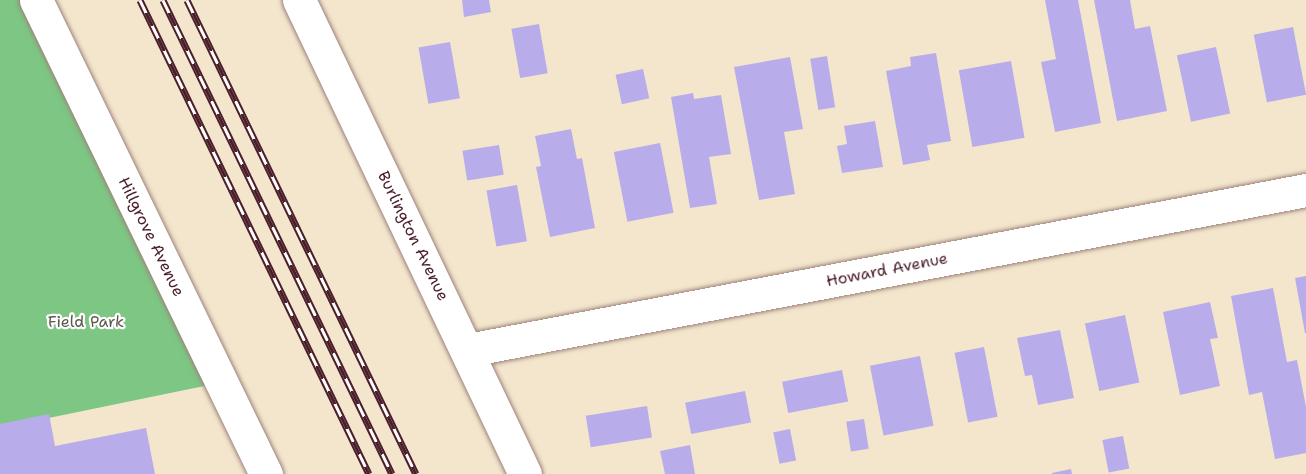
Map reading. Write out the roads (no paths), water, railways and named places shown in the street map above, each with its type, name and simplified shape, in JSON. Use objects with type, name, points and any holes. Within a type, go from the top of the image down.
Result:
[{"type":"street","name":"Hillgrove Avenue","points":[[36,0],[266,474]]},
{"type":"street","name":"Burlington Avenue","points":[[299,0],[468,350],[525,474]]},
{"type":"street","name":"Howard Avenue","points":[[468,350],[1306,190]]},
{"type":"railway","points":[[140,0],[369,474]]},
{"type":"railway","points":[[163,0],[392,474]]},
{"type":"railway","points":[[187,0],[416,474]]},
{"type":"park label","name":"Field Park","points":[[86,322]]}]
